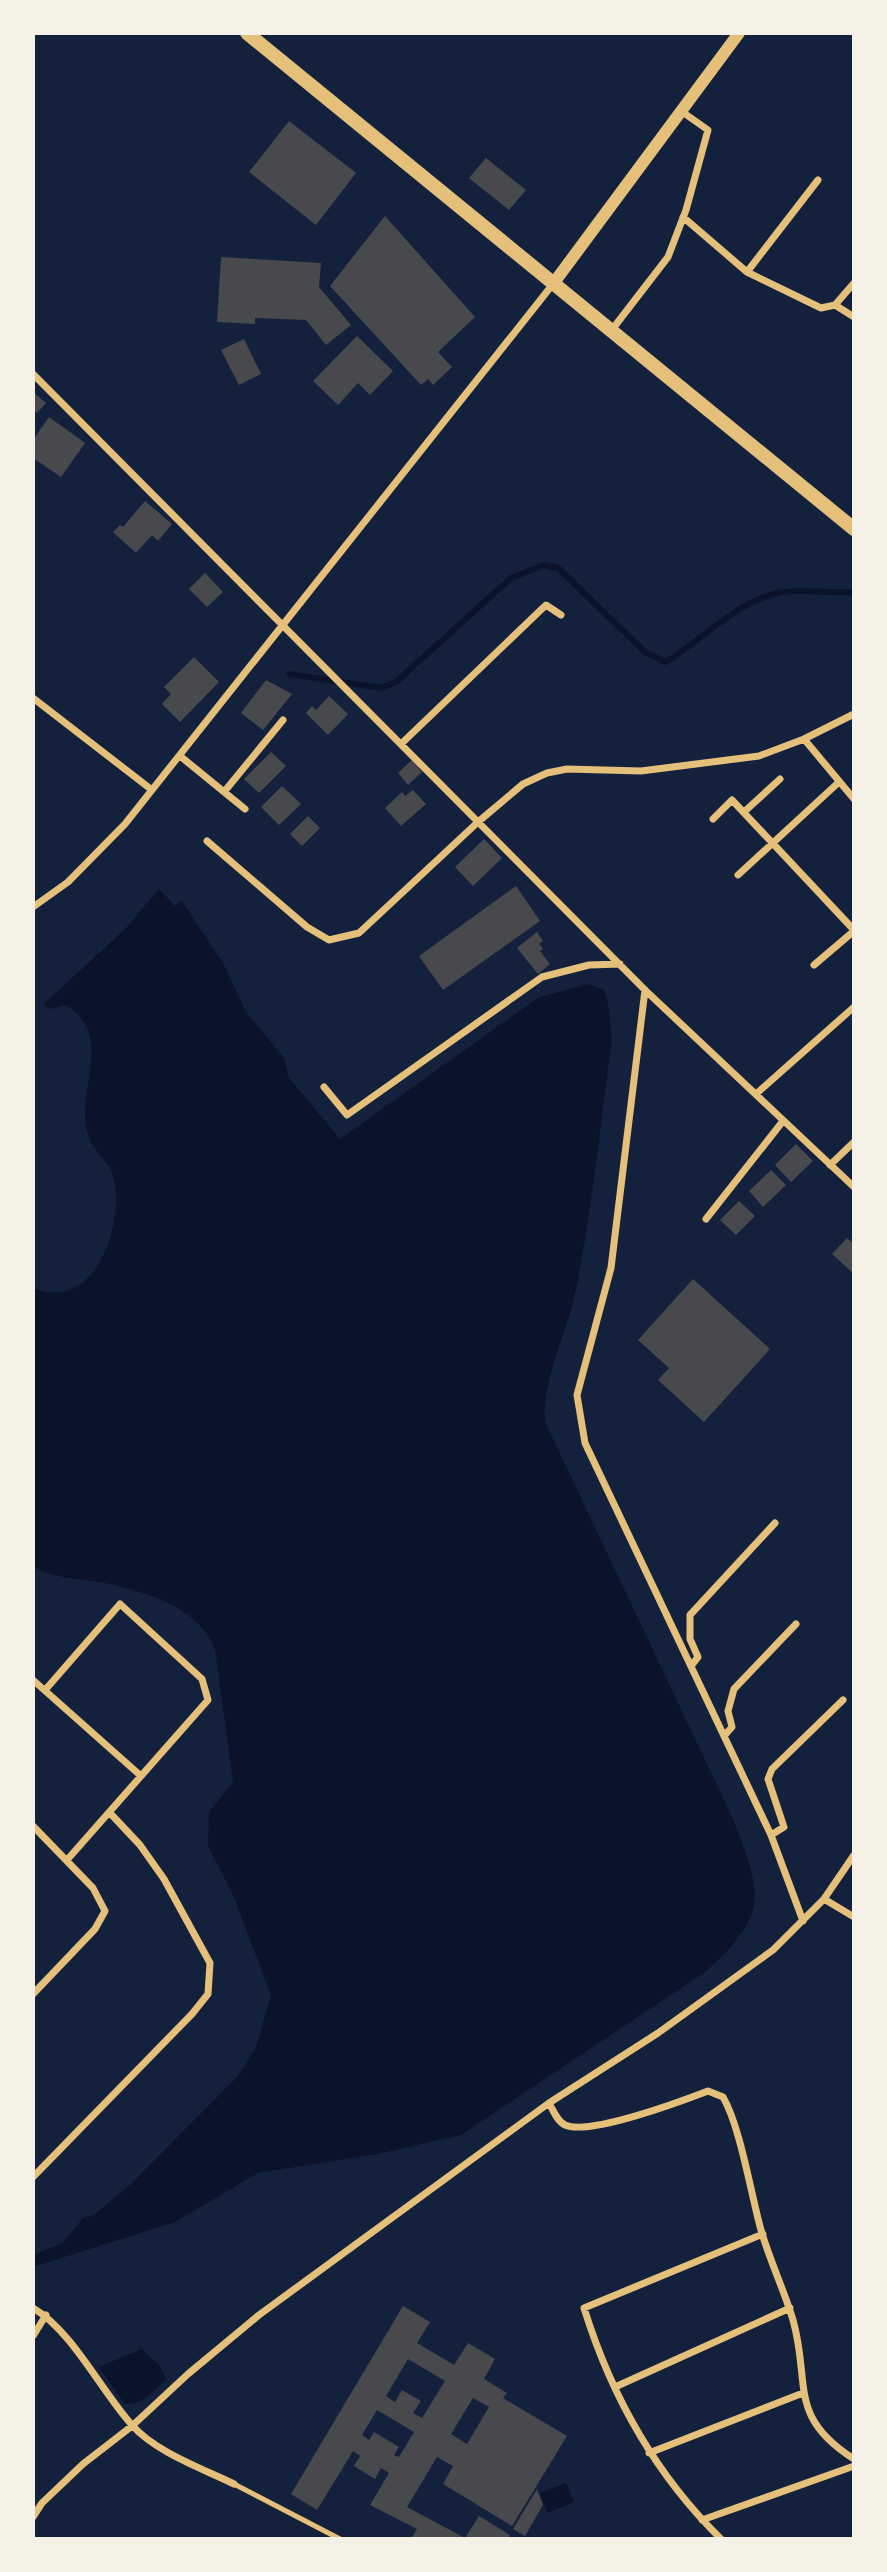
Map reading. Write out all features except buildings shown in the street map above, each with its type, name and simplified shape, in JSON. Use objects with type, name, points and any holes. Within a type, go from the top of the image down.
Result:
[{"type":"main road","points":[[247,33],[854,528]]},
{"type":"street","points":[[33,907],[68,882],[99,852],[180,756],[281,623],[553,284],[739,33]]},
{"type":"street","points":[[611,331],[668,257],[683,217],[708,130],[681,111]]},
{"type":"street","points":[[747,272],[818,180]]},
{"type":"street","points":[[683,217],[747,272],[821,308],[835,305],[854,283]]},
{"type":"street","points":[[835,305],[854,317]]},
{"type":"street","points":[[33,374],[645,990],[854,1187]]},
{"type":"street","points":[[401,744],[546,605],[561,615]]},
{"type":"street","points":[[33,698],[152,790]]},
{"type":"street","points":[[207,841],[307,927],[329,940],[359,933],[478,822],[523,784],[547,773],[567,769],[641,771],[759,756],[804,739],[854,714]]},
{"type":"street","points":[[224,792],[283,720]]},
{"type":"street","points":[[804,739],[854,799]]},
{"type":"street","points":[[180,756],[245,809]]},
{"type":"street","points":[[744,812],[780,779]]},
{"type":"street","points":[[738,875],[839,782]]},
{"type":"street","points":[[713,819],[732,800],[854,931],[814,965]]},
{"type":"street","points":[[324,1087],[347,1115],[541,977],[589,965],[620,964]]},
{"type":"street","points":[[645,990],[611,1268],[577,1395],[585,1443],[771,1835],[803,1922]]},
{"type":"street","points":[[756,1094],[854,1007]]},
{"type":"street","points":[[706,1219],[783,1121]]},
{"type":"street","points":[[830,1165],[854,1142]]},
{"type":"street","points":[[691,1666],[698,1657],[690,1639],[690,1615],[775,1523]]},
{"type":"street","points":[[46,1689],[120,1604],[202,1679],[208,1700],[67,1860]]},
{"type":"street","points":[[724,1737],[732,1727],[728,1711],[734,1689],[796,1623]]},
{"type":"street","points":[[33,1681],[46,1689],[141,1776]]},
{"type":"street","points":[[771,1835],[783,1827],[768,1779],[772,1769],[843,1700]]},
{"type":"street","points":[[33,2177],[36,2167],[192,2014],[208,1994],[210,1962],[163,1879],[140,1845],[110,1813]]},
{"type":"street","points":[[33,1826],[93,1888],[106,1911],[95,1928],[33,1994]]},
{"type":"street","points":[[33,1842],[41,1833]]},
{"type":"street","points":[[33,2517],[42,2503],[83,2464],[132,2426],[188,2374],[259,2315],[549,2103],[774,1950],[824,1899],[854,1855]]},
{"type":"street","points":[[824,1899],[854,1917]]},
{"type":"street","points":[[549,2103],[560,2122],[577,2128],[649,2112],[708,2091],[717,2092],[727,2104],[763,2234],[794,2324],[803,2393],[816,2426],[854,2459]]},
{"type":"street","points":[[721,2539],[702,2520],[649,2453],[597,2350],[584,2308],[763,2234]]},
{"type":"street","points":[[33,2308],[46,2315],[132,2426],[171,2452],[234,2484]]},
{"type":"street","points":[[615,2387],[789,2308]]},
{"type":"street","points":[[33,2336],[46,2315]]},
{"type":"street","points":[[649,2453],[803,2393]]},
{"type":"street","points":[[702,2520],[854,2466]]},
{"type":"lane","points":[[234,2484],[340,2539]]},
{"type":"water","points":[[159,889],[175,906],[182,901],[224,965],[246,1012],[285,1059],[289,1078],[340,1139],[539,997],[589,984],[604,990],[612,1039],[591,1198],[575,1293],[547,1389],[545,1422],[733,1819],[750,1866],[754,1902],[750,1918],[741,1934],[705,1972],[461,2135],[378,2154],[258,2173],[175,2222],[33,2267],[33,2255],[62,2243],[83,2218],[94,2215],[132,2183],[238,2076],[256,2047],[271,1995],[233,1895],[208,1846],[209,1812],[233,1782],[215,1649],[208,1636],[188,1615],[162,1600],[133,1590],[54,1575],[33,1566],[33,1288],[55,1292],[73,1288],[89,1277],[109,1241],[116,1198],[112,1173],[89,1138],[85,1121],[91,1049],[89,1032],[81,1018],[65,1005],[49,1009],[44,1004],[126,928]]},
{"type":"water","points":[[142,2349],[159,2365],[167,2380],[136,2403],[124,2403],[99,2367]]},
{"type":"water","points":[[566,2483],[574,2502],[547,2513],[540,2493]]},
{"type":"waterway","points":[[289,674],[381,688],[396,682],[511,578],[544,565],[558,568],[646,653],[666,662],[733,613],[762,598],[786,592],[854,592]]}]
